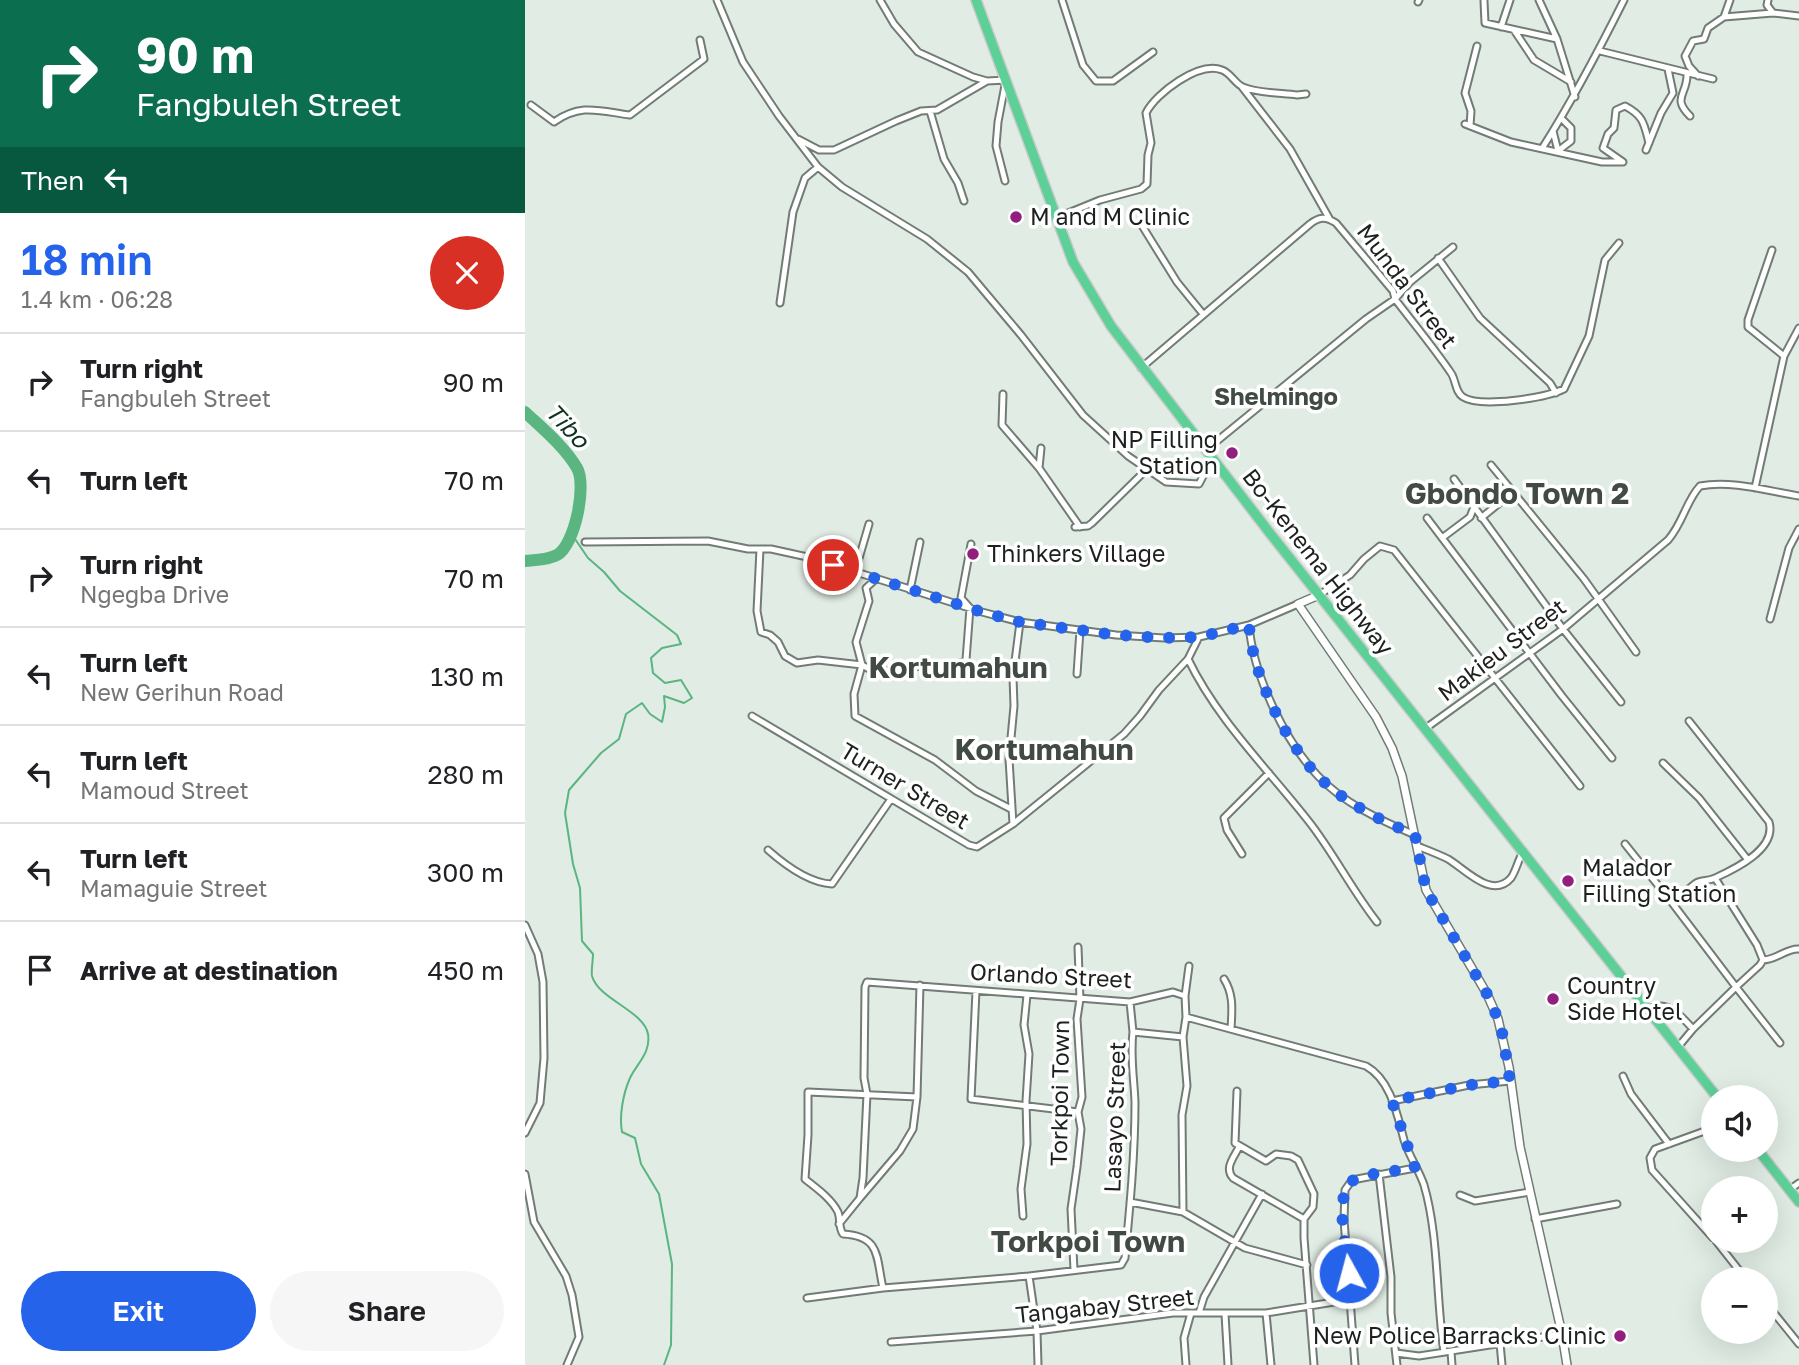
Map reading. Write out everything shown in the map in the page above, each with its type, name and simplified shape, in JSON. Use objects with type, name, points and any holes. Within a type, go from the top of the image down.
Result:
[{"type":"highway","name":"Bo-Kenema Highway","points":[[979,1],[1073,262],[1111,326],[1141,368],[1707,1085]]},
{"type":"highway","points":[[1767,1162],[1799,1202]]},
{"type":"street","points":[[717,0],[743,62],[818,167],[842,187],[927,239],[968,272],[1083,415],[1128,456],[1166,482],[1199,484],[1213,458]]},
{"type":"street","points":[[880,0],[894,24],[918,52],[973,77],[1006,80],[996,146],[1005,181]]},
{"type":"street","points":[[1062,0],[1083,65],[1096,80],[1113,81],[1153,52]]},
{"type":"street","points":[[1501,27],[1510,0]]},
{"type":"street","points":[[1538,0],[1557,39],[1575,97]]},
{"type":"street","points":[[1543,147],[1575,97],[1624,1],[1614,0]]},
{"type":"street","points":[[1724,17],[1730,0]]},
{"type":"street","points":[[1768,0],[1767,5],[1773,13]]},
{"type":"street","points":[[1484,1],[1485,23],[1557,39]]},
{"type":"street","points":[[1698,76],[1685,57],[1693,41],[1704,39],[1708,28],[1724,17],[1773,13],[1799,16]]},
{"type":"street","points":[[1514,30],[1534,60],[1571,82]]},
{"type":"street","points":[[531,105],[554,122],[578,109],[630,115],[704,59],[700,40]]},
{"type":"street","points":[[1477,46],[1465,93],[1471,111],[1468,125],[1511,142],[1602,162],[1623,162],[1603,148],[1608,134],[1614,128],[1616,110],[1626,106],[1638,113],[1643,121],[1648,146],[1661,113],[1673,93],[1668,69]]},
{"type":"street","points":[[1600,51],[1713,79]]},
{"type":"street","points":[[1056,218],[1100,200],[1141,189],[1147,184],[1151,143],[1146,113],[1152,103],[1171,85],[1212,68],[1228,73],[1242,87],[1290,149],[1330,219]]},
{"type":"street","points":[[1687,73],[1687,85],[1679,100],[1680,107],[1690,116]]},
{"type":"street","points":[[796,138],[819,150],[834,150],[921,111],[937,110],[987,80]]},
{"type":"street","points":[[1242,87],[1306,94]]},
{"type":"street","points":[[930,111],[944,159],[958,183],[964,201]]},
{"type":"street","points":[[1558,151],[1571,141],[1571,128],[1562,118]]},
{"type":"street","points":[[1553,131],[1558,151]]},
{"type":"street","points":[[780,303],[793,212],[805,178],[818,167]]},
{"type":"street","name":"Munda Street","points":[[1141,368],[1310,224],[1317,219],[1330,219],[1393,291],[1395,299],[1454,376],[1458,393],[1464,398],[1476,401],[1529,399],[1556,393]]},
{"type":"street","points":[[1141,224],[1177,282],[1203,314]]},
{"type":"street","points":[[1439,258],[1480,318],[1550,383],[1556,393],[1564,389],[1589,336],[1605,260],[1619,243]]},
{"type":"street","points":[[1206,450],[1366,318],[1395,299],[1410,282],[1453,247]]},
{"type":"street","points":[[1772,250],[1748,327],[1784,356]]},
{"type":"street","points":[[1799,328],[1784,356],[1755,488],[1799,496]]},
{"type":"street","points":[[1003,394],[1002,425],[1039,468],[1077,527],[1092,523],[1147,469]]},
{"type":"street","points":[[1039,468],[1041,448]]},
{"type":"street","points":[[1491,465],[1584,579],[1636,652]]},
{"type":"street","points":[[1454,479],[1563,629],[1621,702]]},
{"type":"street","name":"Makieu Street","points":[[1426,729],[1563,629],[1668,540],[1678,528],[1691,498],[1700,486],[1710,484],[1755,488]]},
{"type":"street","points":[[1481,518],[1513,492]]},
{"type":"street","points":[[1442,538],[1469,517],[1473,507]]},
{"type":"street","points":[[1427,518],[1612,758]]},
{"type":"street","points":[[855,572],[869,524]]},
{"type":"street","points":[[1770,619],[1789,548],[1799,528]]},
{"type":"street","points":[[585,542],[708,541],[771,548],[1020,622],[1164,638],[1199,637],[1249,625],[1319,594],[1350,575],[1380,546],[1387,546],[1413,571],[1580,786]]},
{"type":"street","points":[[910,590],[920,541]]},
{"type":"street","points":[[761,549],[757,611],[761,632],[778,642],[785,656],[797,663],[818,660],[892,671],[920,666],[949,669],[966,660],[970,608],[961,597],[971,544]]},
{"type":"street","points":[[877,578],[866,588],[869,601],[856,642],[862,665],[854,694],[855,716],[935,761],[976,791],[1011,809]]},
{"type":"street","points":[[1298,604],[1376,717],[1387,738],[1402,776],[1426,890],[1487,994],[1498,1019],[1529,1192],[1567,1365]]},
{"type":"street","points":[[1013,824],[1009,759],[1014,706],[1013,677],[1020,622]]},
{"type":"street","points":[[1249,625],[1259,674],[1283,725],[1318,776],[1354,804],[1415,835]]},
{"type":"street","points":[[1077,674],[1080,630]]},
{"type":"street","name":"Turner Street","points":[[752,716],[969,845],[977,847],[1013,824],[1124,734],[1188,659],[1199,637]]},
{"type":"street","points":[[1188,659],[1199,682],[1227,721],[1319,834],[1356,894],[1377,922]]},
{"type":"street","points":[[1673,904],[1698,882],[1715,878],[1748,860],[1769,839],[1771,830],[1769,822],[1689,721]]},
{"type":"street","points":[[1663,763],[1699,798],[1748,860]]},
{"type":"street","points":[[1242,854],[1227,830],[1224,818],[1269,773]]},
{"type":"street","points":[[768,850],[786,865],[832,884],[891,799]]},
{"type":"street","points":[[1625,844],[1780,1044]]},
{"type":"street","points":[[1416,846],[1445,857],[1477,880],[1491,886],[1500,885],[1510,878],[1523,852]]},
{"type":"street","points":[[1715,878],[1763,960]]},
{"type":"street","points":[[525,925],[538,954],[543,982],[544,1058],[540,1103],[525,1133]]},
{"type":"street","name":"Torkpoi Town","points":[[1073,1270],[1070,1220],[1081,1129],[1078,1112],[1081,1097],[1077,1019],[1080,999],[1078,947]]},
{"type":"street","points":[[1763,960],[1790,949],[1799,949]]},
{"type":"street","points":[[1678,1048],[1693,1029],[1763,960]]},
{"type":"street","points":[[1183,1212],[1182,1115],[1187,1086],[1183,1037],[1189,966]]},
{"type":"street","points":[[1224,979],[1233,1002],[1231,1029]]},
{"type":"street","name":"Orlando Street","points":[[867,1094],[864,1078],[867,982],[1130,1002],[1173,992],[1185,996]]},
{"type":"street","points":[[839,1224],[900,1150],[913,1129],[917,1097],[920,985]]},
{"type":"street","points":[[976,991],[971,1099],[1078,1112]]},
{"type":"street","points":[[1023,1216],[1021,1189],[1027,1144],[1029,1054],[1024,1025],[1027,995]]},
{"type":"street","points":[[1130,1002],[1133,1032]]},
{"type":"street","points":[[1648,1009],[1659,1005],[1669,1007],[1693,1029]]},
{"type":"street","points":[[1186,1017],[1366,1066],[1378,1073],[1392,1101],[1415,1168],[1423,1183],[1434,1249],[1438,1315],[1452,1365]]},
{"type":"street","name":"Lasayo Street","points":[[807,1298],[1121,1265],[1125,1258],[1130,1202],[1135,1102],[1131,1049],[1133,1032],[1183,1037]]},
{"type":"street","points":[[1623,1076],[1631,1094],[1669,1144]]},
{"type":"street","points":[[1392,1101],[1469,1085],[1510,1081]]},
{"type":"street","points":[[1237,1091],[1233,1139],[1239,1147],[1266,1161],[1276,1154],[1298,1160],[1314,1194],[1313,1206],[1304,1219],[1314,1365]]},
{"type":"street","points":[[883,1288],[874,1244],[857,1235],[843,1234],[838,1213],[827,1197],[805,1179],[808,1092],[917,1097]]},
{"type":"street","points":[[860,1198],[867,1094]]},
{"type":"street","points":[[1701,1132],[1655,1149],[1650,1164],[1652,1170],[1701,1225]]},
{"type":"street","points":[[1239,1147],[1229,1167],[1229,1174],[1304,1219]]},
{"type":"street","points":[[1355,1365],[1350,1279],[1345,1245],[1345,1190],[1352,1180],[1415,1168]]},
{"type":"street","points":[[525,1174],[529,1207],[534,1222],[566,1276],[572,1295],[579,1337],[567,1365]]},
{"type":"street","points":[[1379,1174],[1391,1277],[1391,1313],[1397,1365]]},
{"type":"street","points":[[1789,1190],[1799,1183]]},
{"type":"street","points":[[1460,1195],[1475,1201],[1529,1192]]},
{"type":"street","points":[[1199,1313],[1204,1297],[1233,1241],[1262,1194]]},
{"type":"street","points":[[1130,1202],[1183,1212],[1245,1248],[1307,1265]]},
{"type":"street","points":[[1535,1219],[1618,1204]]},
{"type":"street","points":[[1725,1253],[1736,1267]]},
{"type":"street","points":[[1029,1276],[1037,1331],[1038,1365]]},
{"type":"street","name":"Tangabay Street","points":[[891,1342],[1037,1331],[1173,1313],[1266,1313],[1340,1299],[1345,1294],[1350,1279]]},
{"type":"street","points":[[1186,1365],[1184,1338],[1191,1313]]},
{"type":"street","points":[[1266,1313],[1271,1365]]},
{"type":"street","points":[[1226,1314],[1228,1365]]},
{"type":"street","points":[[1778,1318],[1799,1344]]},
{"type":"street","points":[[1396,1353],[1419,1356],[1562,1334]]},
{"type":"street","points":[[1500,1343],[1502,1365]]},
{"type":"waterway","name":"Tibo","points":[[525,412],[572,460],[580,476],[581,487],[574,528],[563,549],[550,558],[525,561]]},
{"type":"waterway","points":[[573,536],[588,558],[620,591],[677,635],[681,644],[662,648],[651,658],[653,673],[665,683],[681,680],[692,698],[684,703],[664,696],[662,722],[650,714],[642,703],[626,714],[619,739],[601,753],[569,790],[565,813],[573,864],[580,888],[582,941],[593,954],[592,976],[603,992],[638,1018],[648,1034],[645,1052],[625,1091],[621,1126],[622,1132],[635,1138],[641,1164],[659,1194],[672,1264],[671,1345],[664,1365]]},
{"type":"place","name":"M and M Clinic","points":[[1016,217]]},
{"type":"place","name":"NP Filling Station","points":[[1232,453]]},
{"type":"place","name":"Thinkers Village","points":[[973,554]]},
{"type":"place","name":"Malador Filling Station","points":[[1568,881]]},
{"type":"place","name":"Country Side Hotel","points":[[1553,999]]},
{"type":"place","name":"New Police Barracks Clinic","points":[[1620,1336]]},
{"type":"district","name":"Shelmingo","points":[[1276,397]]},
{"type":"district","name":"Gbondo Town 2","points":[[1517,494]]},
{"type":"district","name":"Kortumahun","points":[[958,668]]},
{"type":"district","name":"Kortumahun","points":[[1044,750]]},
{"type":"district","name":"Torkpoi Town","points":[[1088,1242]]},
{"type":"route","points":[[833,565],[1020,622],[1116,635],[1164,638],[1199,637],[1249,625],[1259,674],[1293,743],[1318,776],[1354,804],[1415,835],[1426,890],[1487,994],[1498,1019],[1510,1081],[1469,1085],[1392,1101],[1415,1168],[1352,1180],[1347,1184],[1344,1220],[1349,1273]]}]
